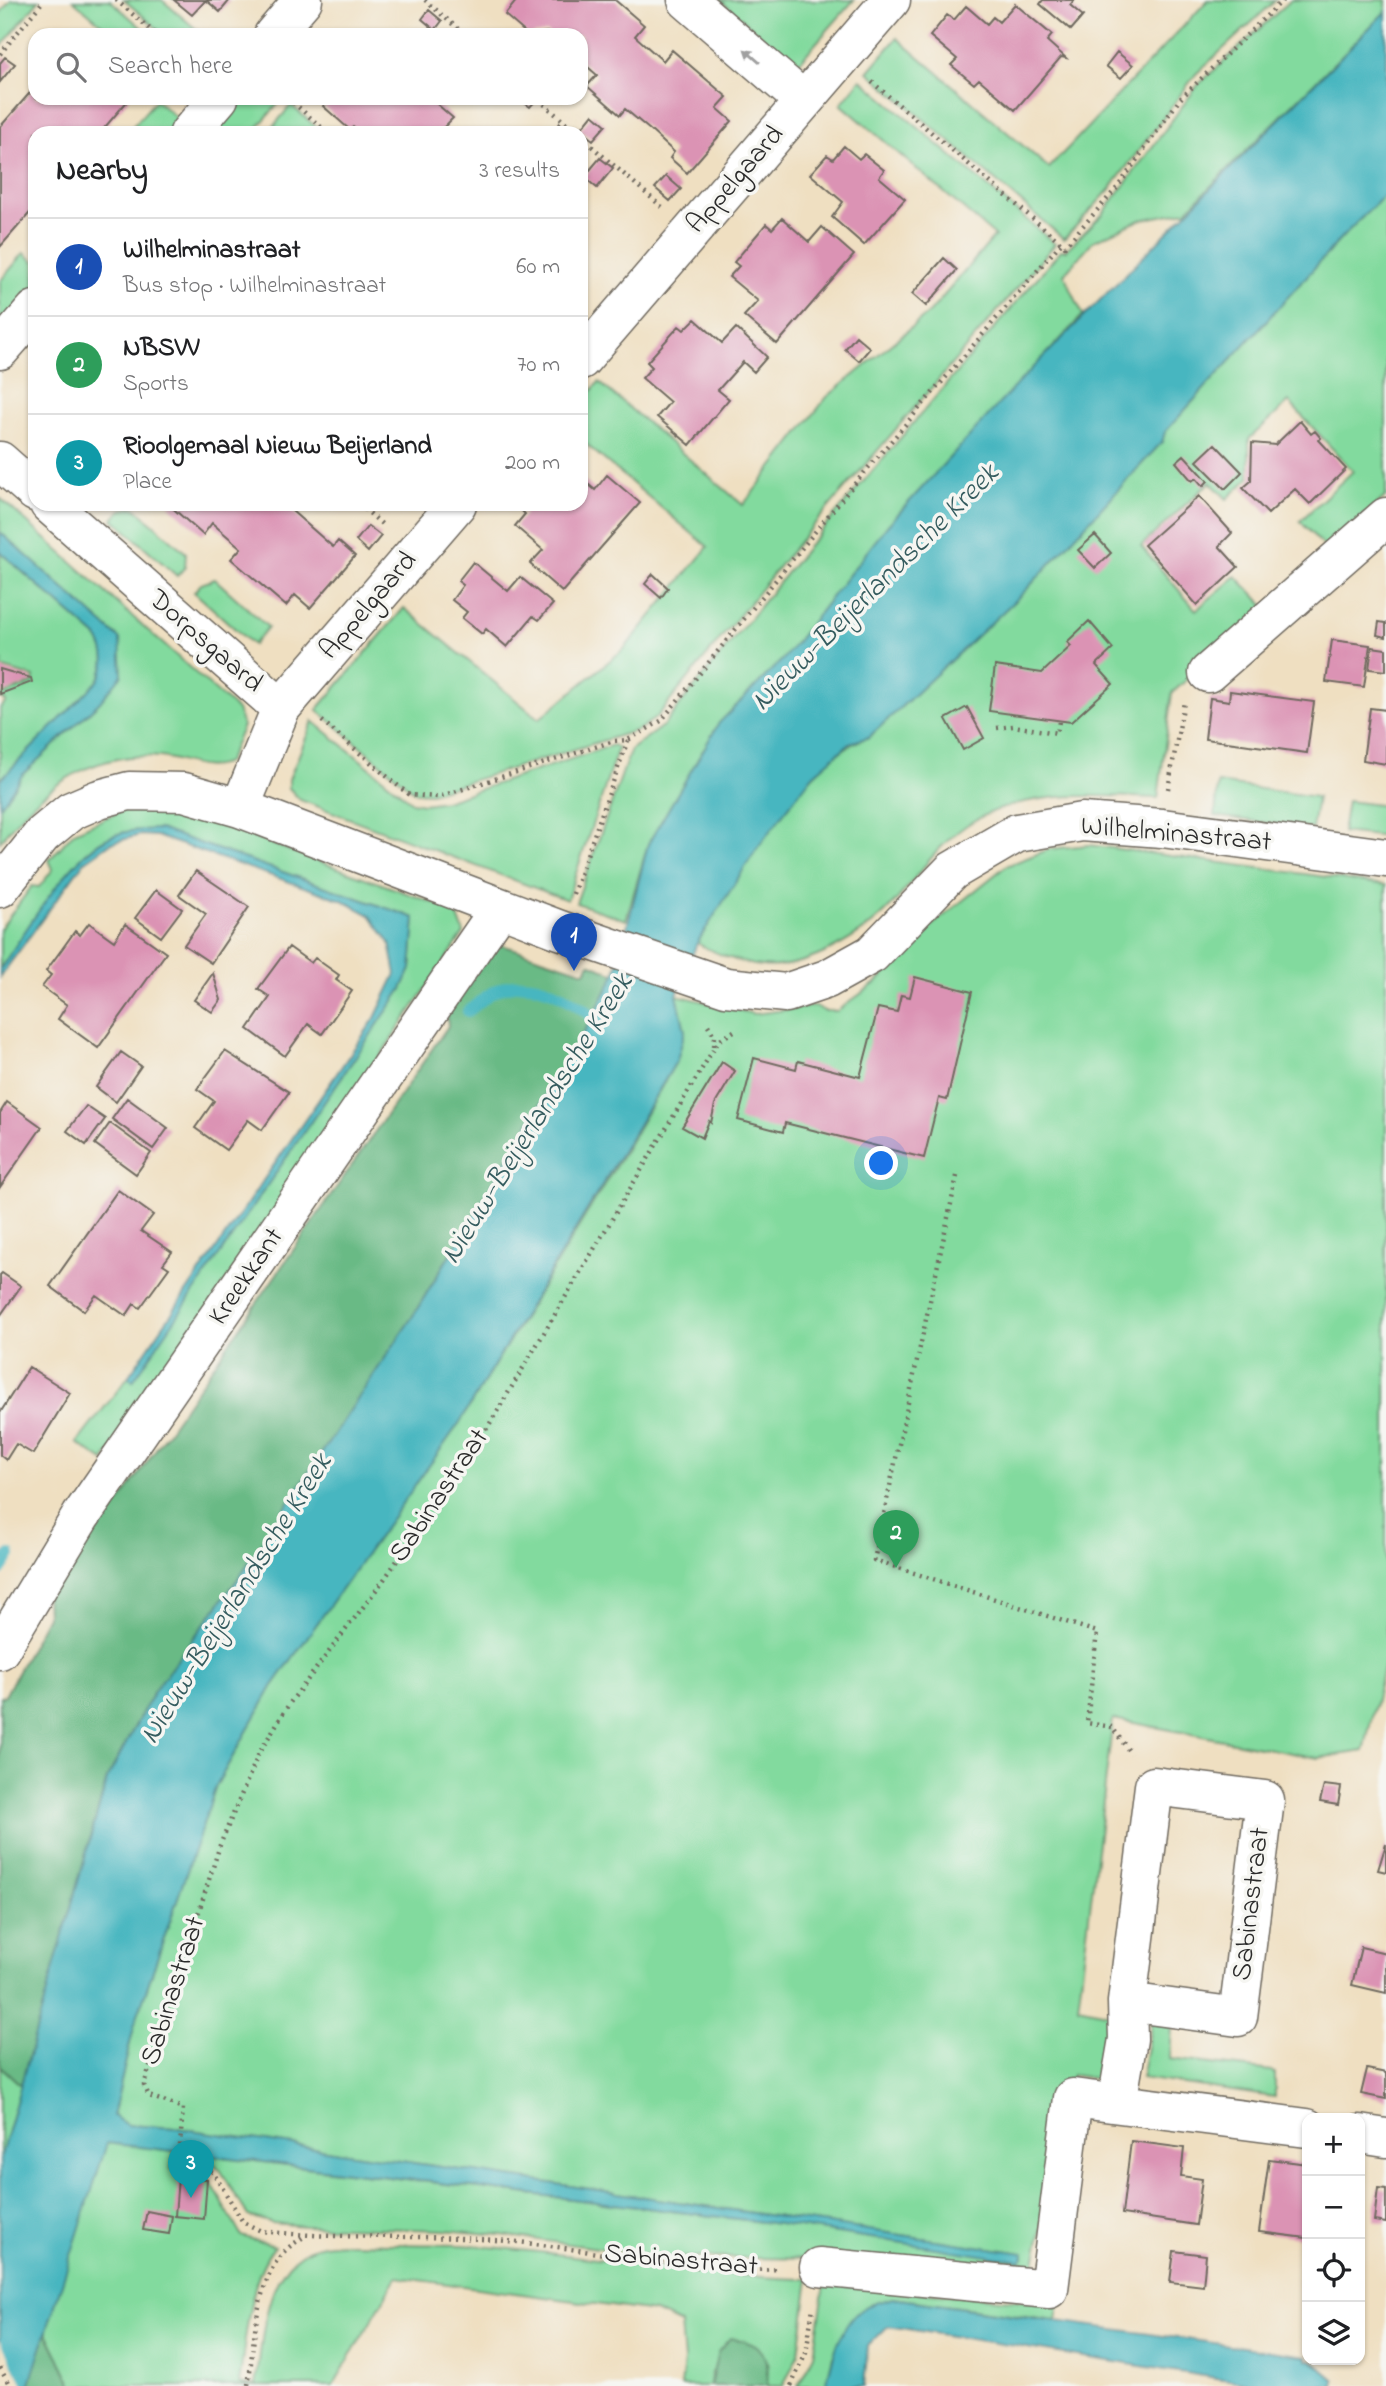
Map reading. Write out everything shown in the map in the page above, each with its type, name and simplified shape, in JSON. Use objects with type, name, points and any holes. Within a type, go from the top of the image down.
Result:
[{"type":"street","points":[[279,28],[303,0]]},
{"type":"street","points":[[687,0],[804,101]]},
{"type":"street","name":"Appelgaard","points":[[588,352],[891,0]]},
{"type":"street","points":[[195,126],[213,105]]},
{"type":"street","points":[[0,350],[28,318]]},
{"type":"street","points":[[0,461],[28,486]]},
{"type":"street","name":"Dorpsgaard","points":[[57,511],[287,701],[240,808]]},
{"type":"street","name":"Appelgaard","points":[[287,701],[451,511]]},
{"type":"street","points":[[1208,673],[1386,517]]},
{"type":"street","name":"Wilhelminastraat","points":[[0,888],[42,835],[71,811],[99,799],[129,791],[155,789],[184,792],[240,808],[617,951],[726,987],[786,993],[827,979],[872,954],[953,871],[1017,833],[1082,822],[1162,828],[1386,858]]},
{"type":"street","name":"Kreekkant","points":[[0,1650],[80,1516],[500,908]]},
{"type":"street","points":[[1117,2103],[1128,2039],[1127,2002],[1154,1786]]},
{"type":"street","name":"Sabinastraat","points":[[1127,2002],[1238,2017],[1265,1800],[1154,1786]]},
{"type":"street","points":[[819,2267],[1049,2289],[1073,2098],[1302,2126]]},
{"type":"street","points":[[1365,2135],[1386,2138]]},
{"type":"path","points":[[0,54],[44,0]]},
{"type":"path","points":[[116,0],[149,28]]},
{"type":"path","points":[[425,0],[457,28]]},
{"type":"path","points":[[842,57],[1059,244],[1065,246],[1092,219],[1180,99],[1283,0]]},
{"type":"path","points":[[296,105],[320,126]]},
{"type":"path","points":[[545,105],[569,126]]},
{"type":"path","points":[[588,143],[690,233]]},
{"type":"path","points":[[287,701],[409,795],[438,797],[614,741],[628,740],[661,721],[755,603],[1059,244]]},
{"type":"path","points":[[1162,828],[1181,705],[1208,673]]},
{"type":"path","points":[[997,728],[1013,726],[1057,733],[1059,721]]},
{"type":"path","points":[[560,930],[628,740]]},
{"type":"path","name":"Sabinastraat","points":[[713,1050],[480,1440],[383,1581],[289,1704],[259,1753],[220,1846],[144,2085],[149,2096],[183,2108],[179,2158],[213,2172],[243,2222],[261,2231],[306,2235],[497,2240],[724,2269],[819,2267]]},
{"type":"path","points":[[957,1176],[874,1560],[1097,1632],[1087,1723],[1112,1727],[1154,1786]]},
{"type":"path","points":[[248,2385],[263,2293],[272,2269],[284,2251],[306,2235]]},
{"type":"path","points":[[791,2386],[806,2353],[819,2267]]},
{"type":"path","points":[[0,2368],[10,2386]]},
{"type":"green space","points":[[11,0],[39,0],[0,48],[0,13]]},
{"type":"green space","points":[[73,0],[110,0],[142,28],[106,28]]},
{"type":"green space","points":[[124,0],[162,0],[195,28],[157,28]]},
{"type":"green space","points":[[720,0],[854,0],[789,74],[782,68],[788,59]]},
{"type":"green space","points":[[1208,0],[1276,0],[1196,74],[1110,189],[1064,239],[868,72],[897,38],[1049,168]]},
{"type":"green space","points":[[1291,0],[1386,0],[1386,11],[1186,211],[1140,220],[1093,241],[1064,274],[1083,315],[888,525],[783,659],[719,723],[648,844],[626,920],[576,903],[631,749],[664,725],[810,544],[1061,250],[1066,250],[1102,215],[1198,85]]},
{"type":"green space","points":[[861,79],[1055,244],[799,542],[657,717],[638,730],[431,793],[415,792],[317,710],[404,608],[539,719],[625,648],[708,547],[588,446],[588,395],[599,382],[743,505],[827,397],[930,312],[995,236],[841,104]]},
{"type":"green space","points":[[152,105],[162,105],[179,120],[174,126],[133,126]]},
{"type":"green space","points":[[229,105],[277,105],[259,126],[217,126]]},
{"type":"green space","points":[[291,105],[315,126],[274,126]]},
{"type":"green space","points":[[1386,194],[1386,496],[1327,550],[1300,521],[1353,471],[1289,402],[1249,439],[1249,478],[1227,499],[1210,482],[1141,546],[1196,610],[1236,576],[1267,608],[1172,693],[1158,798],[1064,797],[1018,803],[996,810],[975,820],[951,837],[893,904],[867,927],[834,948],[797,963],[779,966],[754,965],[728,958],[697,943],[750,857],[795,795],[819,769],[844,749],[869,737],[1025,591],[1162,442],[1165,432],[1346,233]]},
{"type":"green space","points":[[24,253],[28,256],[28,294],[0,326],[0,281]]},
{"type":"green space","points":[[0,498],[237,710],[243,726],[228,761],[212,767],[160,757],[135,757],[90,767],[49,790],[31,806],[0,842],[0,807],[23,774],[100,702],[120,639],[0,532]]},
{"type":"green space","points":[[120,511],[139,511],[186,553],[185,567],[177,576],[113,519]]},
{"type":"green space","points":[[0,552],[98,638],[105,660],[98,681],[0,780],[0,708],[6,702],[0,696],[33,683],[34,677],[0,667],[3,662],[0,659]]},
{"type":"green space","points":[[215,579],[268,627],[253,645],[194,592],[201,584]]},
{"type":"green space","points":[[313,721],[412,802],[424,804],[445,801],[613,745],[618,748],[567,900],[300,800],[289,788],[289,779]]},
{"type":"green space","points":[[1218,783],[1317,797],[1312,829],[1215,816]]},
{"type":"green space","points":[[1347,801],[1386,806],[1386,837],[1342,832]]},
{"type":"green space","points":[[125,809],[175,811],[203,819],[456,911],[464,933],[104,1461],[77,1443],[128,1377],[133,1380],[402,989],[411,969],[415,918],[159,829],[132,831],[106,839],[77,862],[48,898],[0,969],[0,929],[32,886],[39,887],[53,869],[49,860],[74,832]]},
{"type":"green space","points":[[1089,845],[1386,885],[1386,1656],[1364,1751],[1318,1758],[1113,1719],[1078,2007],[1120,2016],[1105,2080],[1072,2075],[1033,2273],[828,2259],[663,2257],[502,2235],[444,2230],[305,2226],[272,2223],[248,2216],[221,2171],[214,2164],[186,2158],[187,2153],[779,2224],[1020,2260],[1023,2253],[177,2128],[127,2125],[113,2116],[134,2026],[216,1786],[272,1687],[460,1422],[623,1154],[677,1060],[685,1031],[677,995],[754,1014],[816,1006],[824,1011],[837,1011],[877,982],[931,926],[1006,866],[1050,849]]},
{"type":"green space","points":[[499,944],[585,972],[590,963],[615,974],[593,1017],[413,1316],[238,1579],[154,1691],[107,1779],[21,2085],[0,2066],[0,1697],[5,1696],[47,1616],[46,1594],[104,1504],[120,1501],[448,1026],[446,1009],[488,950]]},
{"type":"green space","points":[[1152,2021],[1172,2025],[1170,2059],[1272,2071],[1275,2073],[1275,2097],[1141,2078]]},
{"type":"green space","points":[[0,2066],[21,2085],[0,2159]]},
{"type":"green space","points":[[106,2143],[174,2151],[171,2169],[210,2180],[241,2236],[275,2246],[259,2275],[246,2330],[239,2383],[256,2386],[73,2386],[45,2329]]},
{"type":"green space","points":[[343,2243],[478,2246],[728,2274],[809,2279],[799,2353],[783,2386],[767,2386],[768,2362],[711,2372],[710,2386],[681,2386],[684,2361],[681,2324],[655,2312],[397,2277],[333,2386],[256,2386],[264,2324],[277,2282],[288,2265],[303,2252],[323,2245]]},
{"type":"green space","points":[[825,2284],[1059,2304],[1056,2320],[892,2298],[833,2356],[826,2386],[798,2386],[814,2355]]},
{"type":"green space","points":[[45,2329],[73,2386],[28,2386]]},
{"type":"green space","points":[[730,2338],[750,2343],[762,2352],[767,2366],[767,2386],[710,2386],[718,2352]]},
{"type":"water","name":"Nieuw-Beijerlandsche Kreek","points":[[1386,11],[1386,194],[1346,233],[1165,432],[1162,442],[1025,591],[869,737],[850,743],[813,775],[758,847],[697,943],[677,995],[685,1031],[677,1060],[460,1422],[272,1687],[216,1786],[134,2026],[113,2116],[127,2125],[177,2128],[1024,2253],[1024,2257],[1020,2261],[779,2224],[107,2143],[29,2386],[0,2386],[0,2159],[107,1779],[154,1691],[238,1579],[413,1316],[593,1017],[615,974],[648,844],[719,723],[783,659],[888,525],[1018,383]]},
{"type":"water","points":[[0,532],[120,639],[122,675],[100,702],[23,774],[0,807],[0,780],[98,681],[105,660],[98,638],[0,552]]},
{"type":"water","points":[[159,829],[415,918],[411,969],[402,989],[133,1381],[128,1377],[375,1018],[396,974],[390,943],[370,915],[342,900],[156,836],[140,835],[111,843],[84,862],[0,977],[0,969],[48,898],[77,862],[106,839],[118,834]]},
{"type":"water","points":[[892,2298],[1302,2355],[1302,2365],[1318,2365],[1335,2380],[1334,2386],[1267,2386],[888,2326],[868,2346],[864,2386],[826,2386],[843,2331],[856,2313]]},
{"type":"pier","points":[[0,2340],[24,2386],[0,2386]]},
{"type":"building","points":[[174,0],[206,0],[192,15]]},
{"type":"building","points":[[206,0],[230,0],[220,12]]},
{"type":"building","points":[[517,0],[615,0],[644,25],[635,36],[663,61],[672,50],[727,97],[717,108],[732,121],[687,173],[670,158],[674,152],[650,130],[625,109],[620,115],[588,87],[597,75],[588,67],[588,28],[520,28],[505,15]]},
{"type":"building","points":[[1043,0],[1074,0],[1070,5],[1083,16],[1071,30],[1040,4]]},
{"type":"building","points":[[1015,4],[1052,35],[1047,41],[1066,58],[1061,57],[1015,110],[979,79],[974,84],[951,65],[957,59],[930,36],[947,15],[954,20],[966,6],[987,24],[993,17],[999,22]]},
{"type":"building","points":[[429,10],[442,21],[437,28],[433,28],[422,19]]},
{"type":"building","points":[[1117,52],[1133,65],[1121,78],[1106,66]]},
{"type":"building","points":[[5,57],[15,64],[0,82],[0,63]]},
{"type":"building","points":[[28,95],[28,105],[124,105],[106,126],[28,126],[28,215],[0,247],[0,127]]},
{"type":"building","points":[[438,105],[453,118],[445,126],[346,126],[323,106]]},
{"type":"building","points":[[593,114],[606,125],[593,140],[588,136],[588,126],[583,126]]},
{"type":"building","points":[[844,146],[859,159],[864,154],[884,170],[879,177],[905,199],[864,245],[832,217],[843,202],[810,174],[827,155],[833,159]]},
{"type":"building","points":[[600,158],[613,168],[597,188],[588,180],[588,172]]},
{"type":"building","points":[[666,176],[681,189],[670,201],[655,188]]},
{"type":"building","points":[[782,218],[809,242],[822,227],[854,255],[777,344],[744,316],[758,301],[729,277],[739,266],[734,262],[766,224],[772,229]]},
{"type":"building","points":[[944,258],[957,270],[926,306],[912,294]]},
{"type":"building","points":[[695,319],[722,343],[736,328],[767,357],[754,372],[743,362],[718,390],[729,399],[690,445],[657,417],[670,402],[642,378],[652,367],[647,362],[679,326],[684,330]]},
{"type":"building","points":[[856,336],[870,348],[859,361],[845,349]]},
{"type":"building","points":[[1300,421],[1311,434],[1315,431],[1321,438],[1319,440],[1346,469],[1310,504],[1295,489],[1268,514],[1243,488],[1251,481],[1252,443],[1275,445]]},
{"type":"building","points":[[1215,444],[1242,472],[1225,489],[1197,461]]},
{"type":"building","points":[[1184,455],[1208,481],[1203,486],[1196,478],[1192,481],[1176,462]]},
{"type":"building","points":[[607,475],[640,503],[562,592],[530,564],[543,550],[515,526],[525,514],[522,511],[588,511],[588,484],[595,490]]},
{"type":"building","points":[[1199,496],[1232,533],[1219,546],[1238,567],[1197,605],[1144,545]]},
{"type":"building","points":[[176,511],[292,511],[333,547],[338,541],[355,556],[310,608],[295,595],[286,606],[231,559],[241,548],[212,523],[203,535]]},
{"type":"building","points":[[368,526],[381,536],[368,552],[356,541]]},
{"type":"building","points":[[1095,535],[1111,553],[1095,568],[1078,550]]},
{"type":"building","points":[[473,562],[508,591],[520,577],[553,604],[539,620],[533,616],[507,647],[486,629],[482,634],[462,618],[467,612],[452,600],[463,585],[458,581]]},
{"type":"building","points":[[653,574],[668,588],[661,598],[645,584]]},
{"type":"building","points":[[1089,621],[1113,649],[1096,665],[1113,684],[1071,722],[989,711],[995,666],[1042,673],[1071,646],[1067,642]]},
{"type":"building","points":[[1379,622],[1386,623],[1386,637],[1377,635]]},
{"type":"building","points":[[1332,640],[1370,645],[1364,687],[1326,682]]},
{"type":"building","points":[[1372,647],[1386,649],[1386,671],[1369,669]]},
{"type":"building","points":[[0,669],[31,678],[32,682],[0,694]]},
{"type":"building","points":[[1230,691],[1314,702],[1307,753],[1205,739],[1210,698],[1229,701]]},
{"type":"building","points":[[967,707],[984,738],[963,750],[946,719]]},
{"type":"building","points":[[1370,708],[1386,710],[1386,764],[1363,760]]},
{"type":"building","points":[[196,871],[249,907],[211,963],[184,945],[206,914],[179,895]]},
{"type":"building","points":[[156,890],[182,909],[161,937],[135,918]]},
{"type":"building","points":[[89,923],[114,941],[125,924],[166,953],[98,1048],[58,1019],[67,1005],[42,987],[51,975],[46,971],[75,931],[80,935]]},
{"type":"building","points":[[289,947],[311,963],[315,958],[339,975],[336,980],[352,991],[322,1034],[308,1024],[285,1056],[248,1029],[270,997],[258,989]]},
{"type":"building","points":[[213,973],[221,1000],[212,1012],[194,1000]]},
{"type":"building","points":[[915,977],[972,992],[947,1100],[939,1098],[924,1158],[785,1123],[783,1132],[738,1120],[754,1058],[796,1069],[798,1061],[860,1077],[878,1008],[897,1012],[901,995],[910,997]]},
{"type":"building","points":[[225,1051],[289,1092],[262,1130],[248,1120],[226,1150],[195,1128],[214,1101],[197,1089]]},
{"type":"building","points":[[121,1052],[141,1066],[116,1102],[96,1087]]},
{"type":"building","points":[[722,1062],[735,1071],[715,1104],[711,1123],[709,1121],[702,1138],[682,1127]]},
{"type":"building","points":[[127,1098],[168,1128],[153,1149],[112,1119]]},
{"type":"building","points":[[7,1102],[42,1127],[0,1187],[0,1113]]},
{"type":"building","points":[[86,1106],[105,1119],[86,1145],[67,1131]]},
{"type":"building","points":[[110,1123],[151,1153],[136,1174],[95,1144]]},
{"type":"building","points":[[118,1190],[153,1215],[141,1231],[172,1252],[163,1264],[169,1268],[140,1308],[134,1304],[126,1316],[96,1295],[84,1311],[50,1286]]},
{"type":"building","points":[[2,1273],[21,1286],[0,1316],[0,1275]]},
{"type":"building","points":[[29,1367],[70,1393],[33,1454],[16,1444],[6,1460],[0,1455],[0,1413]]},
{"type":"building","points":[[1324,1785],[1341,1787],[1338,1805],[1320,1802]]},
{"type":"building","points":[[1386,1844],[1386,1872],[1378,1870]]},
{"type":"building","points":[[1361,1947],[1386,1953],[1386,1993],[1352,1985]]},
{"type":"building","points":[[1367,2069],[1386,2073],[1386,2099],[1361,2094]]},
{"type":"building","points":[[1131,2141],[1184,2148],[1181,2176],[1202,2179],[1196,2225],[1122,2214]]},
{"type":"building","points":[[1269,2159],[1302,2163],[1302,2237],[1259,2232]]},
{"type":"building","points":[[178,2177],[207,2179],[204,2219],[175,2216]]},
{"type":"building","points":[[1378,2188],[1386,2189],[1386,2223],[1374,2221]]},
{"type":"building","points":[[147,2211],[172,2216],[169,2234],[143,2230]]},
{"type":"building","points":[[1174,2251],[1206,2255],[1203,2286],[1170,2282]]},
{"type":"waterway","name":"Nieuw-Beijerlandsche Kreek","points":[[468,1011],[495,991],[525,984],[555,992],[606,1027]]},
{"type":"waterway","points":[[0,1570],[10,1555]]},
{"type":"place","name":"Wilhelminastraat","points":[[574,971]]},
{"type":"place","name":"NBSVV","points":[[896,1568]]},
{"type":"place","name":"Rioolgemaal Nieuw Beijerland","points":[[191,2198]]}]
